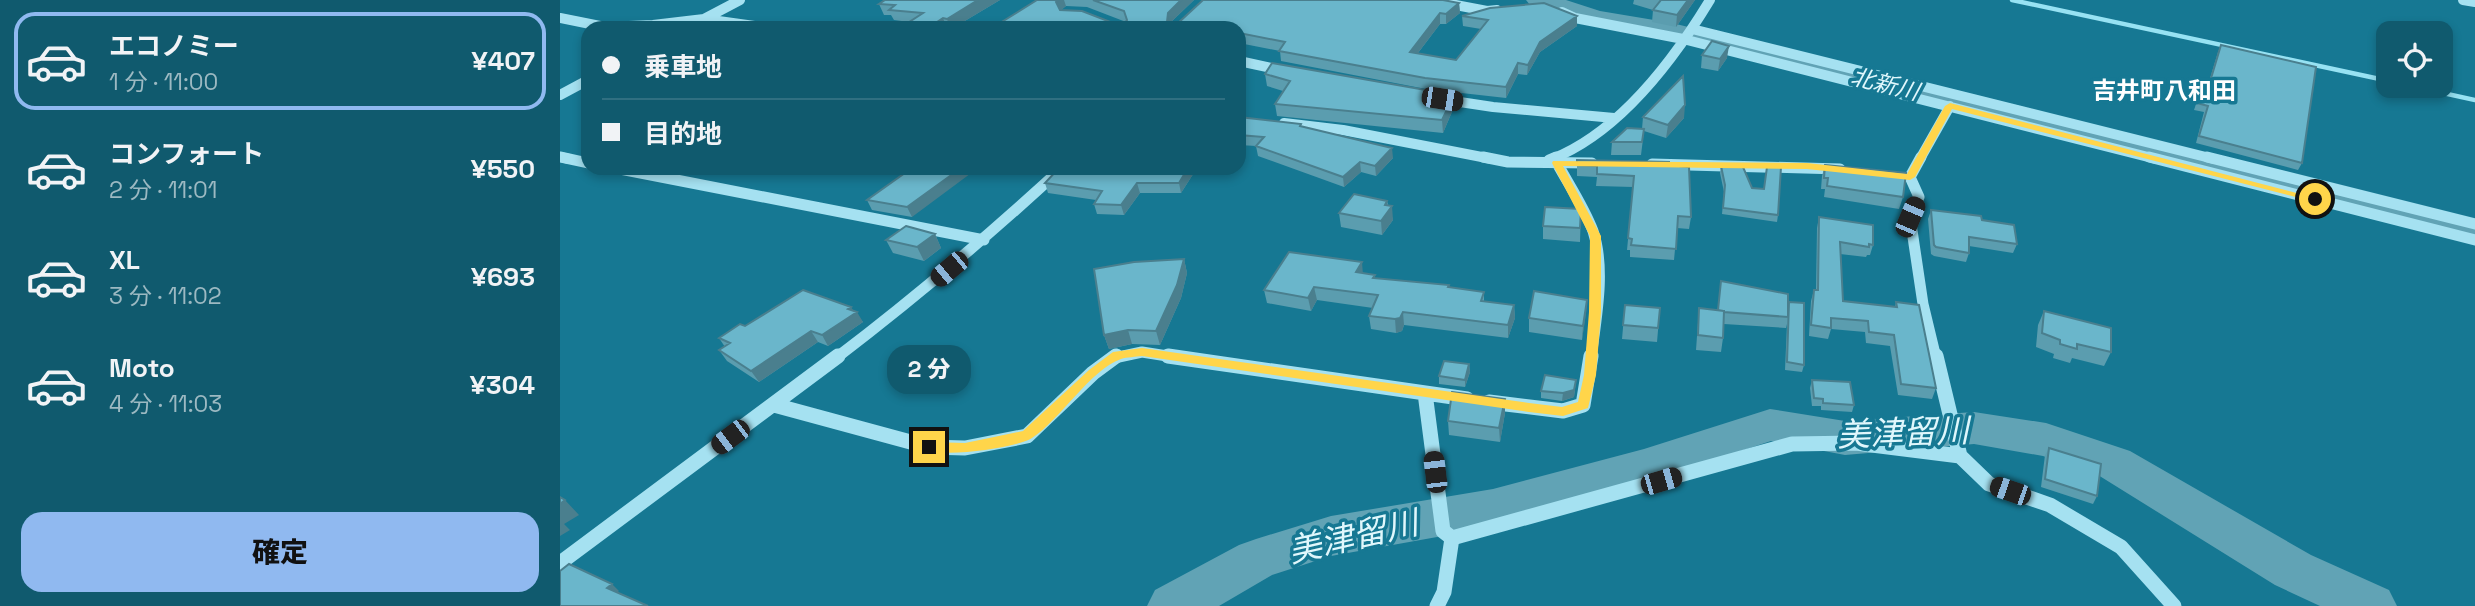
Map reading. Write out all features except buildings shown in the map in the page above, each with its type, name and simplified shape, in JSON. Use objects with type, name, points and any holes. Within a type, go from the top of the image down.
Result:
[{"type":"street","points":[[698,21],[740,0]]},
{"type":"street","points":[[1430,0],[1487,11],[1511,8]]},
{"type":"street","points":[[1542,162],[1577,149],[1633,102],[1688,33],[1710,0]]},
{"type":"street","points":[[2463,0],[2475,2]]},
{"type":"street","points":[[1555,9],[1575,18],[1688,33],[2475,224]]},
{"type":"street","points":[[560,18],[581,22]]},
{"type":"street","points":[[682,21],[717,21]]},
{"type":"street","points":[[1688,33],[1950,106],[2475,240]]},
{"type":"street","points":[[1246,62],[1291,72]]},
{"type":"street","points":[[560,95],[581,84]]},
{"type":"street","points":[[1429,97],[1493,107],[1614,118]]},
{"type":"street","points":[[1950,106],[1903,176],[1919,197],[1910,217],[1923,304],[1959,450],[1989,484],[2050,505],[2121,547],[2174,606]]},
{"type":"street","points":[[1276,122],[1343,130],[1508,162],[1598,163]]},
{"type":"street","points":[[560,157],[581,162]]},
{"type":"street","points":[[774,405],[929,447],[965,448],[1027,436],[1093,373],[1117,355],[1142,352],[1563,411],[1583,405],[1590,375],[1595,312],[1595,236],[1557,163]]},
{"type":"street","points":[[1640,164],[1807,166],[1856,170]]},
{"type":"street","points":[[651,175],[984,240]]},
{"type":"street","points":[[560,563],[914,299],[984,240],[1054,175]]},
{"type":"street","points":[[1425,393],[1438,498],[1448,534],[1444,592],[1437,606]]},
{"type":"street","points":[[1448,534],[1792,444],[1856,443],[1959,450]]},
{"type":"waterway","name":"北新川","points":[[1539,0],[1596,18],[1672,31],[2475,231]]},
{"type":"waterway","points":[[2012,0],[2376,78]]},
{"type":"waterway","points":[[2453,95],[2475,100]]},
{"type":"waterway","name":"美津留川","points":[[1173,606],[1256,560],[1331,536],[1493,508],[1644,466],[1770,425],[1845,438],[1974,428],[2046,440],[2114,463],[2293,570],[2371,606]]},
{"type":"district","name":"吉井町八和田","points":[[2164,91]]},
{"type":"route","points":[[929,447],[965,448],[1027,436],[1093,373],[1117,355],[1142,352],[1529,408],[1563,411],[1583,405],[1590,375],[1595,312],[1595,236],[1557,163],[1807,166],[1910,177],[1950,106],[2315,199]]}]
